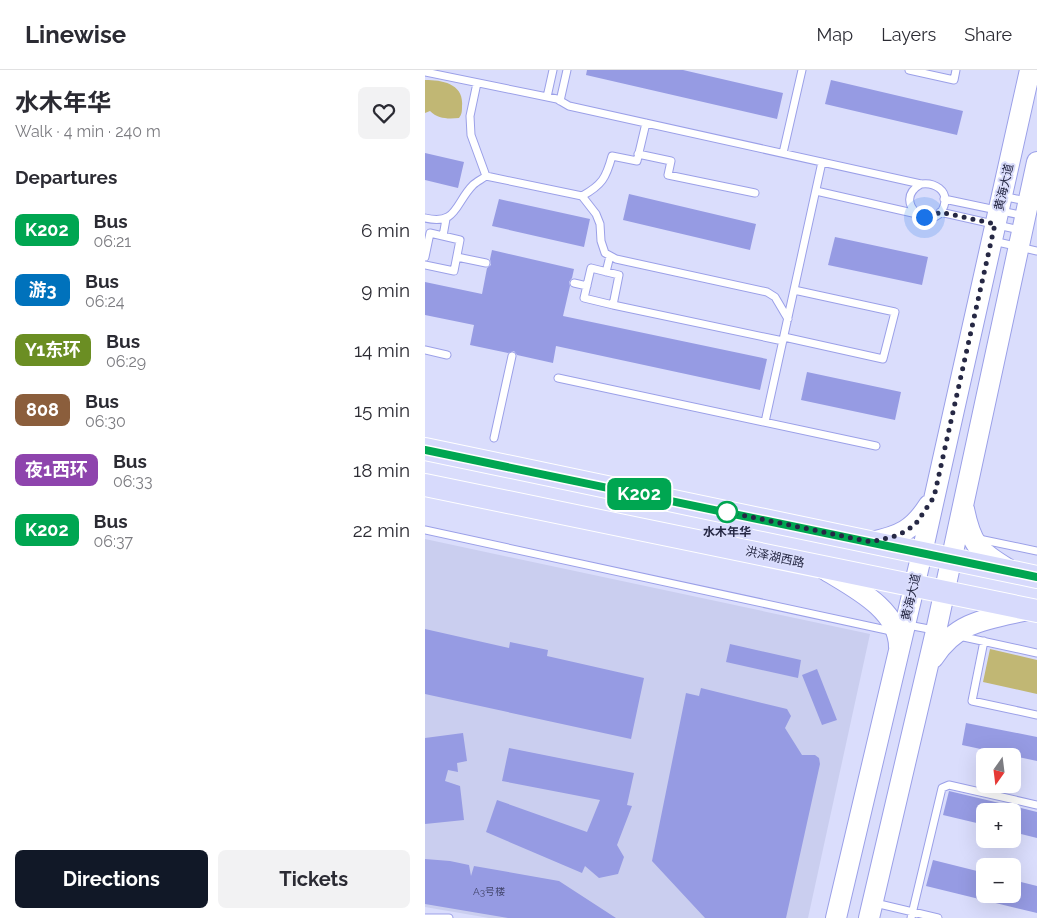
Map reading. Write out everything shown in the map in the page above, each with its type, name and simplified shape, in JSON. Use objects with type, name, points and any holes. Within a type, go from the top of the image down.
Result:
[{"type":"main road","points":[[425,450],[1037,578]]},
{"type":"main road","name":"洪泽湖西路","points":[[425,485],[1033,610]]},
{"type":"main road","points":[[809,529],[816,546],[811,564]]},
{"type":"street","name":"黄海大道","points":[[836,918],[901,635],[922,553],[1030,70]]},
{"type":"street","points":[[871,910],[929,664],[944,633],[944,592],[951,559],[964,536],[963,503],[1028,225],[1037,162]]},
{"type":"street","points":[[871,542],[899,535],[915,525],[934,497]]},
{"type":"street","points":[[964,536],[988,557],[1014,572]]},
{"type":"street","points":[[811,564],[859,590],[877,605],[901,635]]},
{"type":"street","points":[[944,633],[983,620],[1033,610]]},
{"type":"lane","points":[[547,97],[553,70]]},
{"type":"lane","points":[[560,101],[567,70]]},
{"type":"lane","points":[[783,153],[802,70]]},
{"type":"lane","points":[[909,70],[954,80],[956,70]]},
{"type":"lane","points":[[425,72],[547,97],[569,106],[921,184],[932,184],[941,190],[945,199],[940,212],[930,218],[816,191]]},
{"type":"lane","points":[[477,82],[470,116],[471,135],[486,176]]},
{"type":"lane","points":[[425,218],[435,221],[446,219],[454,213],[473,186],[486,176],[582,196],[594,190],[602,182],[608,172],[613,156],[637,161],[646,123]]},
{"type":"lane","points":[[638,154],[671,161],[668,175],[755,194]]},
{"type":"lane","points":[[765,422],[822,162]]},
{"type":"lane","points":[[917,214],[911,207],[910,196],[916,187],[921,184]]},
{"type":"lane","points":[[582,196],[596,214],[600,224],[601,241],[605,253],[610,256],[616,259],[767,292],[775,297],[788,319]]},
{"type":"lane","points":[[945,199],[997,218],[1028,225]]},
{"type":"lane","points":[[940,212],[997,218],[1028,225]]},
{"type":"lane","points":[[997,218],[1028,225]]},
{"type":"lane","points":[[997,218],[1028,225]]},
{"type":"lane","points":[[443,236],[446,219]]},
{"type":"lane","points":[[425,257],[430,233],[460,240],[454,271],[425,265]]},
{"type":"lane","points":[[606,272],[610,256]]},
{"type":"lane","points":[[457,257],[486,263]]},
{"type":"lane","points":[[613,305],[619,275],[591,268],[584,298],[613,305],[883,359],[895,312],[794,290]]},
{"type":"lane","points":[[575,283],[587,286]]},
{"type":"lane","points":[[425,350],[447,355]]},
{"type":"lane","points":[[494,438],[512,356]]},
{"type":"lane","points":[[558,378],[876,446]]},
{"type":"lane","points":[[425,530],[901,635],[944,633],[1037,653]]},
{"type":"lane","points":[[964,536],[1037,551]]},
{"type":"lane","points":[[984,641],[972,701],[1037,715]]},
{"type":"lane","points":[[911,915],[942,788],[949,785],[1037,805]]},
{"type":"lane","points":[[871,910],[938,918]]},
{"type":"lane","points":[[425,918],[449,918]]},
{"type":"shaded area","points":[[425,80],[445,82],[456,88],[462,99],[462,111],[459,118],[443,118],[436,116],[430,111],[425,113]]},
{"type":"shaded area","points":[[425,539],[870,634],[808,918],[489,918],[425,907]]},
{"type":"shaded area","points":[[990,649],[1037,660],[1037,694],[983,682]]},
{"type":"building","points":[[587,70],[683,70],[783,93],[777,119],[586,75]]},
{"type":"building","points":[[831,80],[963,111],[957,135],[825,104]]},
{"type":"building","points":[[425,153],[464,162],[458,188],[425,180]]},
{"type":"building","points":[[629,194],[756,224],[750,250],[623,220]]},
{"type":"building","points":[[499,199],[590,219],[584,247],[492,226]]},
{"type":"building","points":[[835,237],[928,257],[922,285],[828,265]]},
{"type":"building","points":[[492,250],[574,269],[569,282],[570,286],[563,316],[767,359],[760,390],[556,346],[553,363],[517,355],[514,351],[508,353],[470,345],[474,325],[425,315],[425,282],[482,294],[487,268],[491,265]]},
{"type":"building","points":[[807,372],[901,392],[895,420],[801,400]]},
{"type":"building","points":[[425,629],[509,648],[510,642],[548,650],[547,656],[644,678],[631,739],[425,694]]},
{"type":"building","points":[[730,644],[801,660],[798,678],[726,662]]},
{"type":"building","points":[[817,669],[837,720],[822,725],[802,675]]},
{"type":"building","points":[[701,688],[787,709],[791,716],[785,728],[802,755],[815,755],[819,758],[820,764],[786,918],[705,918],[652,861],[686,693],[699,696]]},
{"type":"building","points":[[966,723],[1037,737],[1037,761],[1021,758],[1021,748],[976,748],[962,745]]},
{"type":"building","points":[[463,733],[467,761],[457,763],[458,772],[448,770],[445,781],[460,786],[464,820],[425,824],[425,738]]},
{"type":"building","points":[[509,748],[634,773],[627,805],[632,806],[617,845],[624,857],[618,874],[599,878],[585,866],[582,873],[486,832],[497,800],[587,832],[600,800],[502,781]]},
{"type":"building","points":[[949,791],[999,803],[976,803],[976,823],[943,815]]},
{"type":"building","points":[[1021,808],[1037,812],[1037,838],[1021,834]]},
{"type":"building","points":[[425,859],[469,865],[471,876],[474,866],[559,881],[616,918],[508,918],[425,904]]},
{"type":"building","points":[[933,860],[976,871],[976,898],[926,886]]},
{"type":"building","points":[[1021,882],[1037,886],[1037,913],[996,903],[1021,903]]},
{"type":"bus line","name":"K202","points":[[425,450],[1037,577]]},
{"type":"place","name":"水木年华","points":[[727,512]]},
{"type":"route","points":[[727,512],[871,542],[899,535],[915,525],[924,513],[934,497],[995,224],[940,212],[930,218],[924,217]]}]
